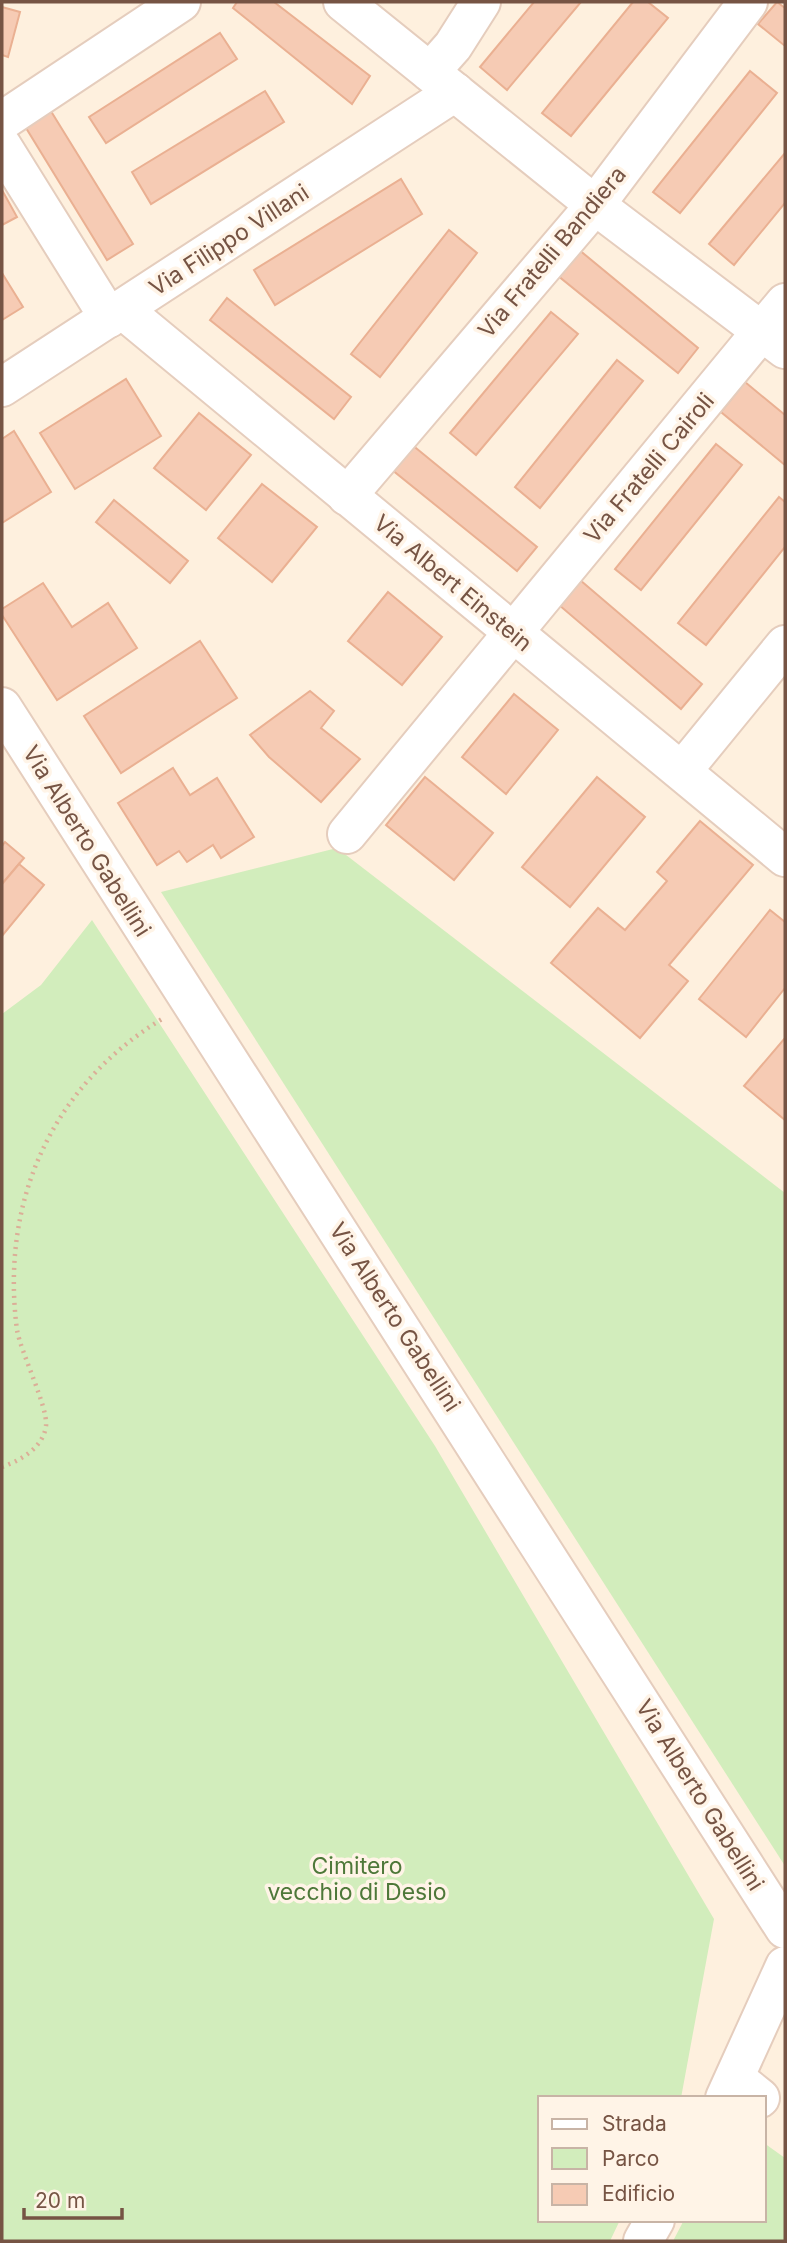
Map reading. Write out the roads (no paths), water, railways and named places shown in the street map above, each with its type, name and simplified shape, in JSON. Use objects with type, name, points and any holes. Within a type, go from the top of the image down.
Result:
[{"type":"street","points":[[2,121],[181,2]]},
{"type":"street","points":[[343,2],[595,205],[778,328]]},
{"type":"street","name":"Via Filippo Villani","points":[[2,387],[116,313],[443,82],[453,46],[481,2]]},
{"type":"street","name":"Via Fratelli Bandiera","points":[[347,496],[595,205],[748,2]]},
{"type":"street","name":"Via Albert Einstein","points":[[2,146],[116,313],[347,496],[785,857]]},
{"type":"street","name":"Via Fratelli Cairoli","points":[[347,834],[513,633],[778,328]]},
{"type":"street","points":[[681,771],[785,645]]},
{"type":"street","name":"Via Alberto Gabellini","points":[[2,707],[785,1929]]},
{"type":"street","points":[[746,2094],[785,1966]]},
{"type":"street","points":[[766,2106],[785,2117]]},
{"type":"street","points":[[643,2241],[654,2222]]},
{"type":"park label","name":"Cimitero vecchio di Desio","points":[[357,1879]]}]
